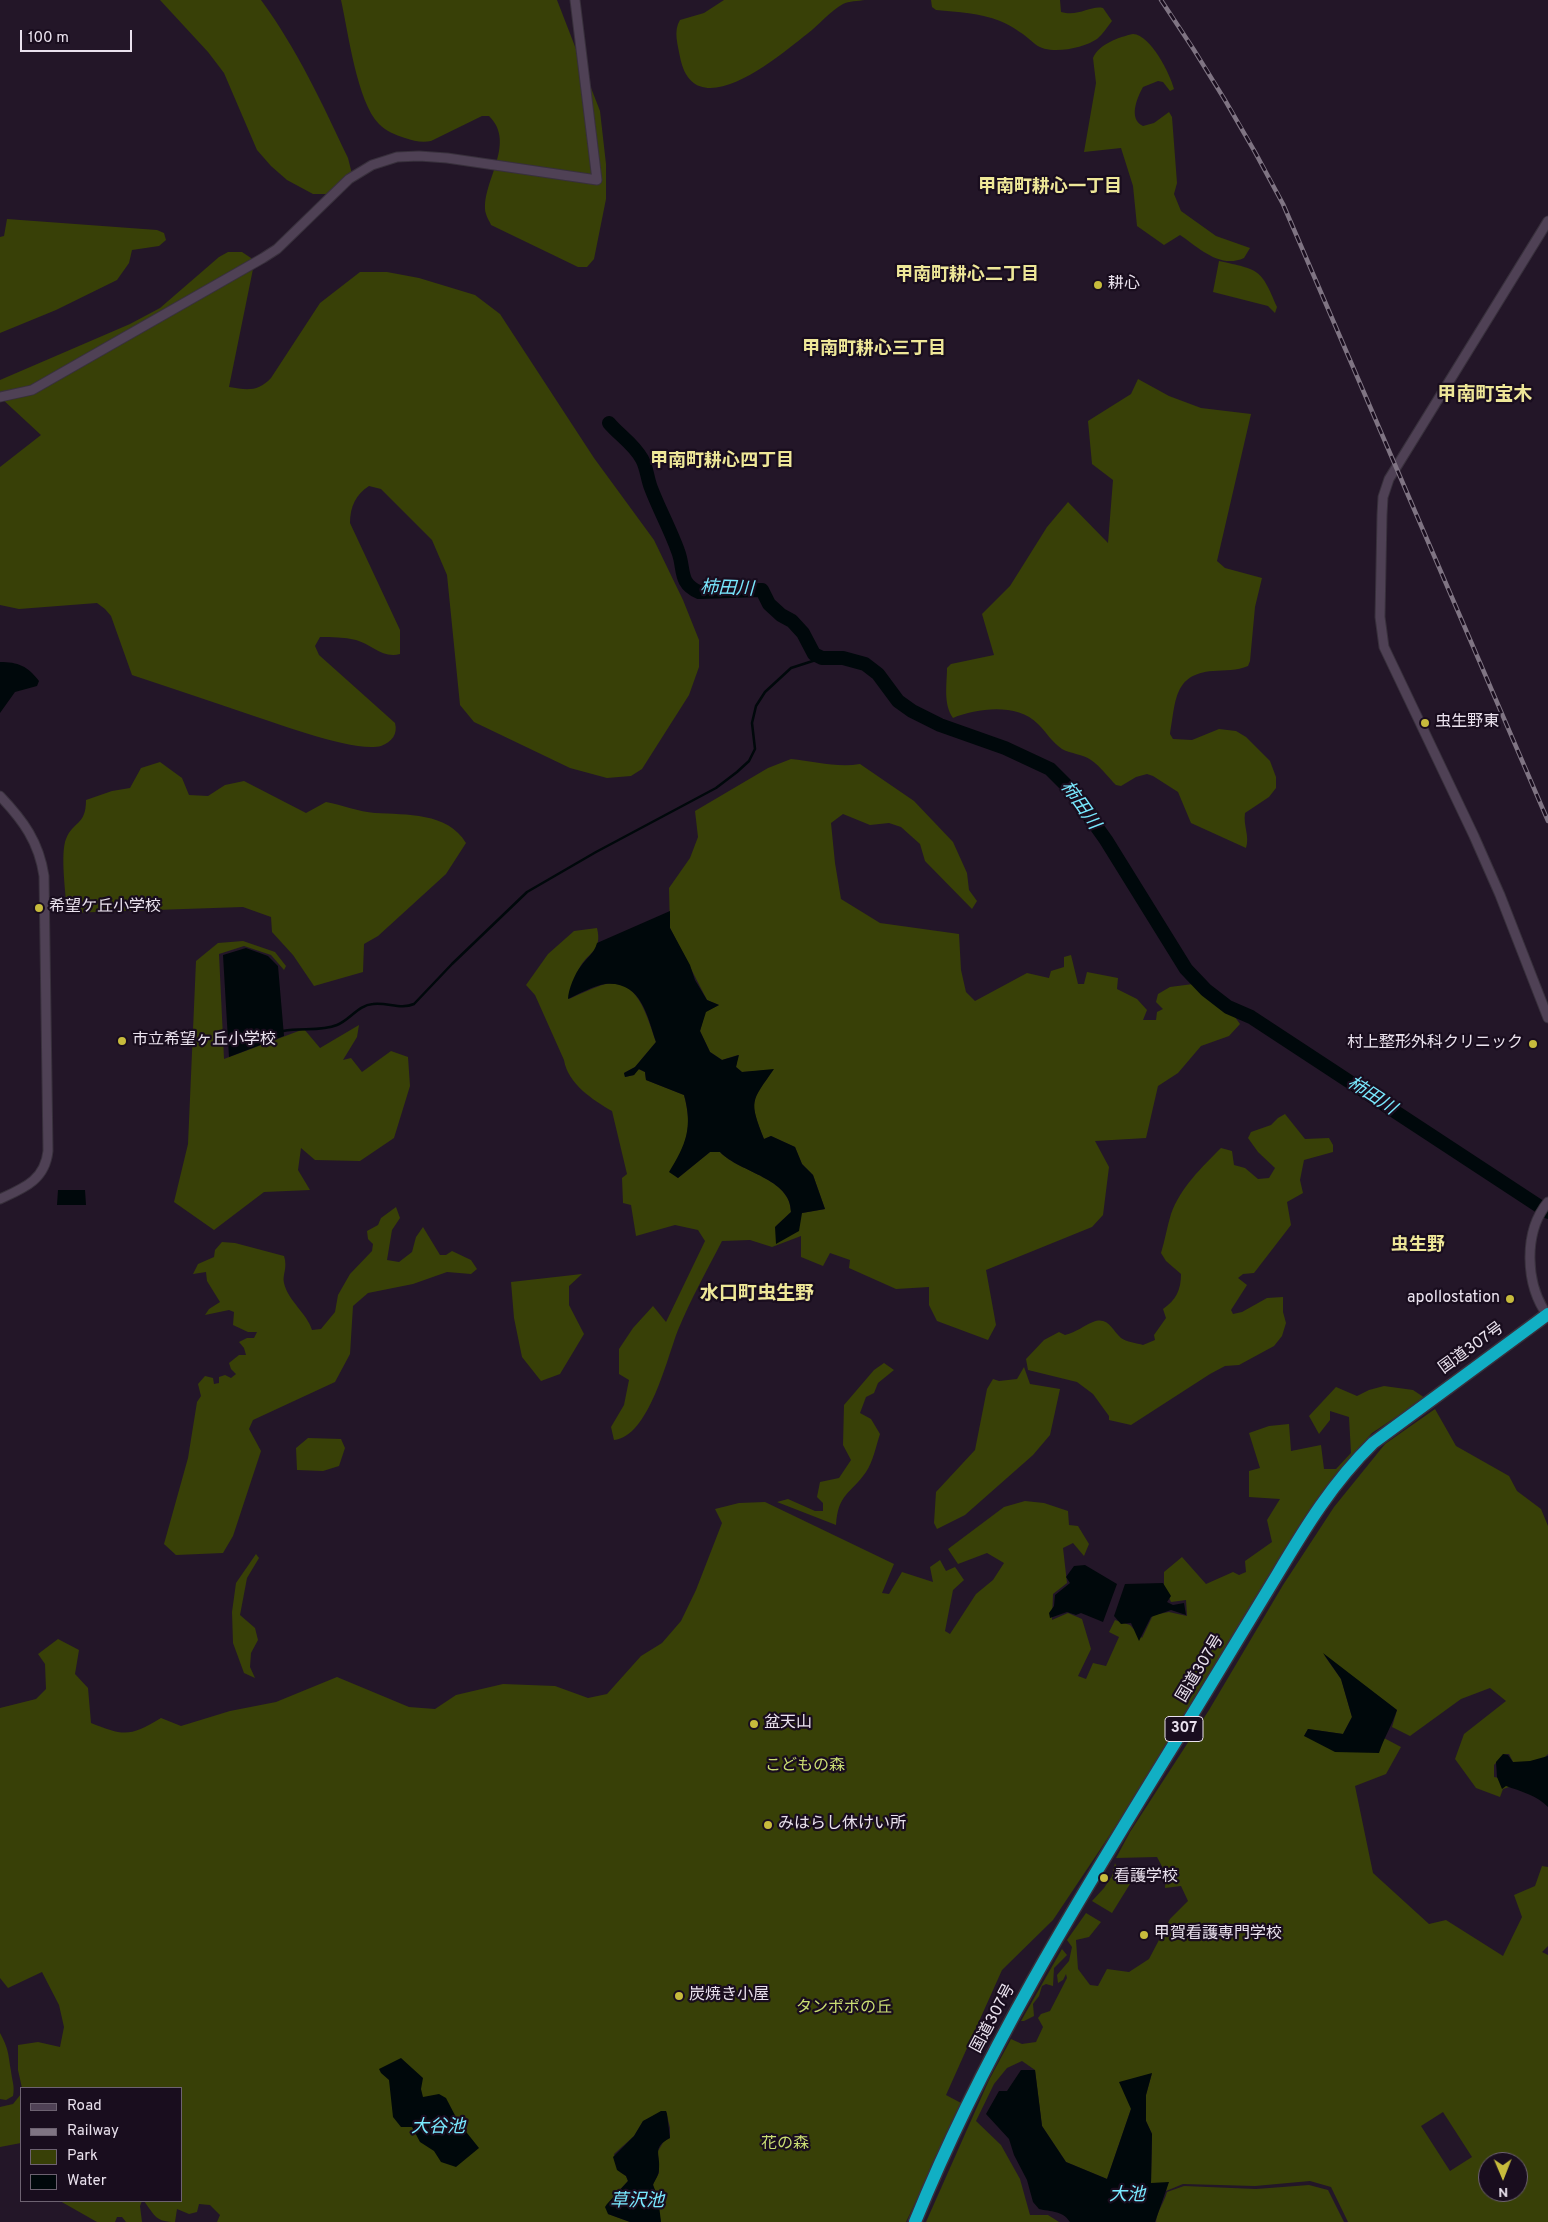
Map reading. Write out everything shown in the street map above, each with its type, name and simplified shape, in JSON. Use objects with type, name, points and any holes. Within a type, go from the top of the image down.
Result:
[{"type":"highway","name":"国道307号","points":[[915,2222],[976,2090],[1054,1944],[1107,1852],[1301,1535],[1336,1483],[1351,1464],[1372,1443],[1548,1315]]},
{"type":"street","points":[[0,397],[32,390],[264,258],[284,242],[349,179],[372,164],[397,157],[428,156],[596,180],[575,0]]},
{"type":"street","points":[[1548,221],[1389,479],[1383,497],[1380,617],[1384,647],[1474,836],[1500,895],[1548,1018]]},
{"type":"street","points":[[0,796],[19,815],[32,835],[41,859],[44,876],[48,1151],[46,1165],[35,1181],[0,1199]]},
{"type":"street","points":[[1544,1207],[1530,1241],[1532,1280],[1539,1301],[1548,1315]]},
{"type":"green space","points":[[160,0],[261,0],[297,57],[319,97],[348,158],[352,174],[345,187],[327,194],[313,194],[287,180],[271,166],[257,150],[224,73],[208,52]]},
{"type":"green space","points":[[341,0],[557,0],[600,111],[606,164],[606,199],[594,259],[587,267],[578,267],[491,225],[486,214],[485,203],[496,165],[500,139],[497,127],[489,116],[482,116],[428,142],[415,141],[398,136],[379,124],[371,114],[359,83]]},
{"type":"green space","points":[[724,0],[865,0],[848,2],[838,7],[777,57],[738,81],[719,87],[702,87],[688,78],[680,57],[677,38],[678,24],[680,20],[704,13]]},
{"type":"green space","points":[[931,0],[1060,0],[1061,12],[1073,13],[1103,8],[1112,21],[1097,39],[1091,42],[1075,48],[1049,50],[1041,48],[1019,31],[1000,21],[961,12],[936,10],[932,7]]},
{"type":"green space","points":[[1133,34],[1140,36],[1146,41],[1159,56],[1174,89],[1170,91],[1163,82],[1158,81],[1143,87],[1136,102],[1135,113],[1138,123],[1143,126],[1154,123],[1169,112],[1172,117],[1177,183],[1174,194],[1181,211],[1216,236],[1250,248],[1244,258],[1235,261],[1218,259],[1202,251],[1180,235],[1164,245],[1137,226],[1133,186],[1121,148],[1084,152],[1096,83],[1093,58],[1105,45],[1116,39]]},
{"type":"green space","points":[[7,219],[157,230],[164,233],[166,240],[159,246],[132,250],[129,263],[117,280],[56,310],[0,333],[0,237],[4,236]]},
{"type":"green space","points":[[228,252],[242,252],[251,258],[253,269],[229,387],[252,389],[266,383],[320,303],[360,272],[387,272],[419,278],[475,295],[500,314],[594,458],[654,540],[683,600],[699,640],[699,667],[689,695],[642,769],[631,776],[607,778],[570,768],[474,722],[460,705],[447,575],[432,540],[381,489],[369,486],[364,489],[357,497],[353,506],[350,523],[400,630],[400,654],[383,653],[362,642],[342,638],[320,637],[315,646],[319,655],[395,723],[395,734],[388,742],[381,746],[353,745],[315,736],[132,675],[111,616],[97,603],[19,609],[0,605],[0,467],[41,435],[0,397],[0,380],[130,324],[160,308],[219,257]]},
{"type":"green space","points":[[1219,261],[1243,266],[1257,273],[1272,294],[1277,307],[1275,313],[1268,306],[1213,292]]},
{"type":"green space","points":[[1138,379],[1169,396],[1201,408],[1251,414],[1217,561],[1225,568],[1262,578],[1255,607],[1250,661],[1248,666],[1240,669],[1200,673],[1183,684],[1176,701],[1170,734],[1173,739],[1192,740],[1219,729],[1236,731],[1246,737],[1270,761],[1276,777],[1276,788],[1269,797],[1245,813],[1246,848],[1191,823],[1178,792],[1153,776],[1147,774],[1136,777],[1121,786],[1116,785],[1091,760],[1062,749],[1029,717],[1008,710],[997,709],[974,712],[953,718],[948,707],[946,694],[947,668],[951,664],[994,655],[982,614],[1010,586],[1047,527],[1068,502],[1108,543],[1113,480],[1092,464],[1088,421],[1131,394]]},
{"type":"green space","points":[[791,759],[834,765],[860,764],[914,801],[953,842],[967,873],[969,890],[977,901],[972,909],[925,861],[920,844],[901,827],[889,823],[870,825],[843,814],[831,823],[841,899],[880,923],[959,934],[961,970],[966,992],[975,1001],[1027,973],[1049,978],[1051,971],[1064,967],[1064,957],[1071,955],[1078,984],[1084,984],[1087,972],[1118,978],[1117,989],[1137,999],[1147,1010],[1143,1020],[1156,1020],[1157,1012],[1163,1009],[1156,1002],[1158,994],[1170,987],[1193,984],[1230,1010],[1240,1024],[1229,1036],[1201,1046],[1178,1073],[1158,1086],[1146,1138],[1095,1141],[1109,1167],[1103,1215],[1092,1227],[986,1270],[996,1325],[988,1340],[937,1321],[929,1305],[929,1287],[896,1289],[849,1268],[850,1260],[830,1253],[823,1266],[801,1257],[801,1236],[772,1247],[750,1240],[722,1241],[683,1318],[647,1411],[626,1436],[614,1440],[611,1427],[624,1405],[629,1380],[619,1374],[619,1349],[633,1328],[653,1306],[666,1322],[705,1241],[698,1230],[675,1225],[636,1236],[631,1205],[623,1203],[622,1178],[627,1174],[612,1111],[582,1090],[571,1077],[535,995],[526,985],[548,954],[574,931],[597,928],[598,942],[582,963],[569,999],[602,985],[614,983],[624,986],[633,992],[639,1000],[656,1042],[635,1067],[624,1073],[625,1077],[634,1075],[638,1069],[645,1072],[646,1080],[684,1095],[687,1107],[687,1135],[681,1153],[670,1172],[678,1178],[710,1152],[720,1152],[783,1191],[789,1201],[791,1212],[775,1227],[802,1213],[825,1209],[813,1175],[802,1164],[795,1147],[771,1136],[764,1139],[759,1126],[754,1103],[760,1089],[773,1070],[742,1072],[736,1067],[738,1055],[722,1060],[710,1052],[700,1031],[705,1012],[719,1005],[707,1000],[670,928],[669,888],[690,858],[698,837],[695,811],[768,768]]},
{"type":"green space","points":[[160,762],[182,778],[189,795],[208,796],[225,785],[244,781],[306,813],[326,802],[369,812],[413,815],[437,820],[458,833],[466,843],[446,874],[378,936],[364,944],[363,972],[314,986],[293,955],[272,932],[271,917],[243,907],[67,913],[63,864],[64,846],[69,833],[84,815],[86,800],[112,791],[130,788],[141,768]]},
{"type":"green space","points":[[243,941],[275,952],[286,966],[284,970],[271,955],[244,946],[219,954],[224,1059],[304,1029],[320,1048],[359,1025],[357,1037],[343,1060],[351,1058],[362,1072],[391,1051],[408,1057],[410,1086],[394,1138],[360,1161],[315,1160],[301,1148],[298,1170],[310,1190],[264,1192],[214,1230],[174,1202],[188,1144],[196,961],[218,943]]},
{"type":"green space","points":[[1285,1114],[1305,1139],[1329,1138],[1333,1145],[1333,1152],[1304,1160],[1300,1180],[1303,1193],[1287,1202],[1291,1225],[1254,1273],[1243,1274],[1238,1278],[1247,1285],[1231,1310],[1233,1314],[1242,1312],[1267,1298],[1283,1297],[1283,1312],[1286,1323],[1282,1336],[1274,1346],[1239,1365],[1225,1366],[1210,1374],[1131,1425],[1109,1420],[1109,1416],[1093,1394],[1077,1382],[1028,1370],[1026,1359],[1044,1340],[1059,1332],[1065,1335],[1069,1334],[1098,1321],[1106,1322],[1121,1338],[1126,1340],[1143,1345],[1155,1340],[1154,1335],[1166,1318],[1163,1309],[1177,1294],[1180,1285],[1181,1274],[1166,1261],[1161,1253],[1171,1214],[1180,1195],[1192,1178],[1221,1148],[1232,1151],[1234,1165],[1245,1168],[1258,1179],[1269,1178],[1275,1168],[1258,1152],[1248,1138],[1251,1132],[1271,1125]]},
{"type":"green space","points":[[396,1207],[400,1218],[392,1230],[387,1260],[399,1262],[412,1252],[416,1237],[423,1227],[440,1255],[446,1255],[452,1251],[471,1260],[477,1269],[471,1274],[447,1272],[413,1284],[368,1293],[353,1306],[350,1354],[335,1382],[253,1420],[249,1429],[261,1451],[233,1536],[223,1553],[176,1555],[164,1544],[188,1458],[197,1402],[201,1396],[198,1384],[205,1376],[213,1378],[214,1384],[219,1383],[219,1377],[225,1375],[231,1378],[236,1374],[231,1369],[229,1363],[239,1355],[246,1355],[244,1348],[239,1342],[247,1338],[254,1338],[257,1332],[248,1332],[233,1325],[234,1312],[229,1310],[205,1315],[209,1309],[220,1302],[207,1281],[206,1272],[193,1274],[198,1264],[214,1257],[215,1250],[222,1242],[235,1243],[284,1256],[284,1283],[289,1296],[306,1318],[312,1330],[321,1329],[335,1312],[338,1295],[350,1274],[372,1251],[373,1244],[368,1239],[367,1231],[378,1225],[381,1218]]},
{"type":"green space","points":[[582,1274],[569,1286],[569,1305],[584,1334],[560,1374],[541,1381],[522,1357],[514,1318],[511,1282]]},
{"type":"green space","points":[[884,1363],[894,1370],[878,1383],[874,1393],[866,1397],[860,1413],[871,1419],[880,1434],[876,1449],[866,1472],[842,1500],[837,1514],[836,1525],[777,1502],[788,1499],[815,1511],[823,1511],[823,1503],[817,1497],[820,1482],[839,1478],[851,1460],[843,1445],[844,1405],[874,1370]]},
{"type":"green space","points":[[1024,1367],[1030,1384],[1060,1389],[1050,1435],[1033,1455],[965,1515],[937,1529],[934,1523],[936,1492],[975,1450],[987,1389],[993,1379],[999,1381],[1017,1379]]},
{"type":"green space","name":"こどもの森","points":[[1384,1386],[1413,1390],[1425,1398],[1372,1433],[1343,1466],[1267,1578],[1140,1790],[1053,1920],[1002,1970],[946,2095],[961,2103],[906,2222],[661,2222],[653,2184],[659,2173],[658,2151],[664,2141],[670,2138],[666,2111],[643,2121],[634,2136],[614,2154],[620,2172],[626,2176],[628,2181],[614,2196],[608,2214],[630,2222],[217,2222],[220,2215],[210,2205],[199,2204],[197,2212],[189,2214],[177,2209],[175,2222],[169,2222],[156,2217],[145,2202],[182,2202],[182,2087],[22,2087],[18,2070],[18,2045],[38,2042],[60,2047],[64,2027],[59,2005],[42,1972],[8,1988],[0,1978],[0,1708],[36,1699],[46,1689],[45,1664],[38,1654],[58,1639],[79,1650],[75,1674],[88,1688],[91,1723],[119,1732],[142,1729],[161,1718],[181,1726],[230,1711],[276,1702],[337,1677],[409,1707],[435,1709],[456,1695],[503,1684],[555,1686],[588,1698],[607,1694],[641,1656],[662,1643],[681,1621],[696,1590],[722,1523],[715,1509],[739,1503],[765,1502],[894,1564],[882,1593],[889,1594],[902,1572],[933,1582],[930,1567],[940,1560],[946,1571],[955,1567],[964,1580],[953,1590],[945,1631],[950,1634],[976,1594],[993,1580],[1004,1563],[987,1553],[958,1564],[948,1549],[1004,1507],[1025,1501],[1044,1503],[1068,1511],[1069,1525],[1078,1526],[1089,1544],[1084,1556],[1073,1543],[1063,1548],[1067,1583],[1053,1594],[1052,1620],[1068,1613],[1082,1619],[1091,1649],[1078,1676],[1086,1679],[1093,1663],[1106,1666],[1119,1637],[1109,1632],[1115,1620],[1130,1625],[1142,1638],[1153,1615],[1169,1612],[1187,1616],[1186,1600],[1171,1602],[1164,1586],[1164,1572],[1182,1557],[1206,1584],[1233,1572],[1239,1575],[1246,1572],[1245,1561],[1272,1542],[1267,1520],[1280,1499],[1249,1497],[1249,1471],[1260,1468],[1249,1433],[1269,1426],[1289,1424],[1291,1451],[1321,1445],[1324,1469],[1336,1469],[1351,1453],[1349,1417],[1330,1411],[1330,1420],[1319,1434],[1309,1416],[1336,1387],[1357,1396]]},
{"type":"green space","points":[[1435,1409],[1456,1446],[1509,1476],[1517,1491],[1541,1509],[1548,1526],[1548,1754],[1539,1763],[1514,1764],[1509,1754],[1504,1754],[1494,1765],[1494,1777],[1500,1778],[1512,1786],[1503,1789],[1500,1797],[1476,1788],[1455,1759],[1464,1734],[1506,1701],[1490,1688],[1461,1699],[1410,1736],[1392,1727],[1397,1710],[1324,1655],[1341,1679],[1352,1717],[1343,1734],[1308,1729],[1304,1736],[1384,1738],[1401,1747],[1386,1774],[1355,1786],[1373,1873],[1429,1924],[1446,1920],[1503,1956],[1522,1917],[1514,1895],[1535,1886],[1542,1866],[1548,1867],[1548,1946],[1542,1952],[1548,1955],[1548,2222],[1348,2222],[1331,2187],[1310,2181],[1255,2186],[1183,2184],[1166,2191],[1168,2183],[1151,2184],[1152,2134],[1146,2121],[1146,2095],[1152,2073],[1131,2109],[1107,2179],[1066,2162],[1042,2126],[1035,2070],[1022,2061],[1007,2068],[994,2084],[976,2121],[1001,2145],[1020,2179],[1030,2215],[1048,2215],[1059,2222],[926,2222],[989,2080],[1011,2039],[1022,2044],[1036,2042],[1043,2027],[1038,2018],[1041,2014],[1050,2011],[1067,1978],[1066,1974],[1063,1980],[1058,1983],[1057,1975],[1069,1961],[1072,1947],[1067,1940],[1086,1913],[1101,1922],[1089,1937],[1076,1940],[1078,1969],[1090,1985],[1098,1986],[1107,1969],[1129,1972],[1149,1959],[1170,1919],[1188,1901],[1181,1886],[1165,1888],[1166,1874],[1157,1857],[1116,1858],[1130,1832],[1209,1710],[1283,1585],[1334,1507],[1385,1444]],"holes":[[[1443,2112],[1472,2157],[1450,2171],[1421,2126]]]},
{"type":"green space","points":[[308,1438],[341,1439],[345,1448],[339,1466],[323,1471],[297,1470],[296,1448]]},
{"type":"green space","points":[[256,1554],[259,1558],[247,1578],[240,1615],[255,1628],[258,1640],[251,1653],[250,1667],[255,1678],[244,1673],[233,1643],[232,1612],[236,1583]]},
{"type":"green space","points":[[1115,1863],[1121,1881],[1130,1884],[1112,1913],[1092,1901],[1112,1876]]},
{"type":"green space","points":[[1062,1949],[1067,1955],[1054,1968],[1053,1986],[1046,1984],[1042,1986],[1039,1996],[1033,2004],[1034,2016],[1021,2021]]},
{"type":"green space","points":[[0,2033],[8,2052],[14,2086],[13,2096],[6,2100],[0,2099]]},
{"type":"green space","points":[[20,2095],[20,2143],[0,2147],[0,2107],[13,2104]]},
{"type":"green space","points":[[1309,2185],[1328,2190],[1344,2222],[1156,2222],[1167,2192],[1184,2186],[1256,2189]]},
{"type":"green space","points":[[62,2202],[142,2202],[140,2206],[142,2222],[126,2222],[122,2217],[117,2217],[115,2222],[97,2222]]},
{"type":"water","points":[[0,662],[12,663],[27,668],[39,681],[37,686],[15,692],[0,713]]},
{"type":"water","points":[[670,911],[670,928],[690,965],[695,980],[707,1000],[719,1005],[706,1012],[700,1031],[710,1052],[722,1060],[739,1055],[736,1067],[742,1072],[774,1069],[761,1088],[755,1102],[759,1126],[764,1139],[771,1136],[795,1147],[802,1164],[813,1175],[825,1209],[802,1213],[799,1231],[776,1244],[775,1227],[791,1212],[789,1201],[783,1191],[774,1184],[720,1152],[710,1152],[678,1178],[669,1172],[684,1144],[688,1126],[687,1106],[684,1095],[646,1080],[645,1072],[639,1069],[634,1075],[625,1077],[624,1073],[635,1067],[656,1042],[645,1011],[635,994],[627,988],[605,984],[591,988],[568,999],[576,973],[592,953],[597,943]]},
{"type":"water","points":[[246,948],[268,956],[278,966],[284,1036],[229,1057],[223,955]]},
{"type":"water","points":[[58,1190],[85,1190],[86,1205],[57,1205]]},
{"type":"water","points":[[1085,1565],[1117,1584],[1103,1622],[1081,1613],[1076,1615],[1067,1612],[1050,1618],[1049,1613],[1054,1606],[1055,1595],[1070,1583],[1066,1577],[1074,1566]]},
{"type":"water","points":[[1163,1583],[1171,1596],[1167,1602],[1173,1605],[1184,1603],[1186,1615],[1171,1610],[1151,1617],[1139,1641],[1131,1623],[1121,1624],[1114,1616],[1125,1584]]},
{"type":"water","points":[[1323,1653],[1397,1710],[1379,1753],[1335,1752],[1304,1736],[1308,1729],[1343,1734],[1352,1717],[1341,1679]]},
{"type":"water","points":[[1503,1754],[1508,1755],[1513,1762],[1530,1761],[1548,1756],[1548,1807],[1523,1792],[1506,1786],[1502,1789],[1497,1777],[1496,1762]]},
{"type":"water","name":"大谷池","points":[[401,2058],[423,2078],[421,2089],[423,2097],[439,2094],[446,2098],[459,2123],[479,2148],[456,2167],[441,2162],[434,2151],[420,2142],[412,2127],[401,2127],[393,2117],[389,2080],[379,2069]]},
{"type":"water","name":"大池","points":[[1021,2070],[1035,2070],[1042,2126],[1066,2162],[1107,2179],[1131,2109],[1119,2082],[1152,2073],[1146,2095],[1146,2121],[1152,2134],[1151,2183],[1169,2182],[1155,2222],[1070,2222],[1060,2213],[1039,2209],[1033,2202],[1027,2180],[1014,2155],[1009,2139],[986,2114],[999,2091],[1007,2091]]},
{"type":"water","name":"草沢池","points":[[661,2111],[666,2111],[667,2114],[670,2138],[659,2149],[659,2171],[653,2185],[658,2197],[661,2222],[630,2222],[608,2214],[605,2207],[628,2181],[626,2176],[617,2170],[613,2157],[634,2136],[643,2121]]},
{"type":"waterway","name":"柿田川","points":[[609,423],[635,448],[642,459],[651,488],[678,551],[683,575],[692,588],[699,592],[762,590],[769,604],[781,615],[792,621],[803,633],[814,654],[822,658],[843,658],[865,664],[878,674],[898,701],[912,711],[940,725],[1005,748],[1050,769],[1069,788],[1106,840],[1186,969],[1206,990],[1228,1007],[1251,1017],[1548,1212]]},
{"type":"waterway","points":[[283,1031],[331,1027],[342,1023],[358,1010],[368,1005],[409,1006],[414,1004],[452,964],[527,892],[596,852],[716,788],[737,772],[749,761],[755,749],[752,723],[756,706],[765,692],[791,668],[822,658]]},
{"type":"railway","points":[[1161,0],[1225,100],[1283,204],[1548,821]]},
{"type":"place","name":"耕心","points":[[1098,285]]},
{"type":"place","name":"虫生野東","points":[[1425,723]]},
{"type":"place","name":"希望ケ丘小学校","points":[[39,908]]},
{"type":"place","name":"市立希望ヶ丘小学校","points":[[122,1041]]},
{"type":"place","name":"村上整形外科クリニック","points":[[1533,1044]]},
{"type":"place","name":"apollostation","points":[[1510,1299]]},
{"type":"place","name":"盆天山","points":[[754,1724]]},
{"type":"place","name":"みはらし休けい所","points":[[768,1825]]},
{"type":"place","name":"看護学校","points":[[1104,1878]]},
{"type":"place","name":"甲賀看護専門学校","points":[[1144,1935]]},
{"type":"place","name":"炭焼き小屋","points":[[679,1996]]},
{"type":"district","name":"甲南町耕心一丁目","points":[[1050,188]]},
{"type":"district","name":"甲南町耕心二丁目","points":[[967,276]]},
{"type":"district","name":"甲南町耕心三丁目","points":[[874,350]]},
{"type":"district","name":"甲南町宝木","points":[[1485,396]]},
{"type":"district","name":"甲南町耕心四丁目","points":[[722,462]]},
{"type":"district","name":"虫生野","points":[[1418,1246]]},
{"type":"district","name":"水口町虫生野","points":[[757,1295]]},
{"type":"park label","name":"タンポポの丘","points":[[844,2009]]},
{"type":"park label","name":"花の森","points":[[785,2145]]}]
